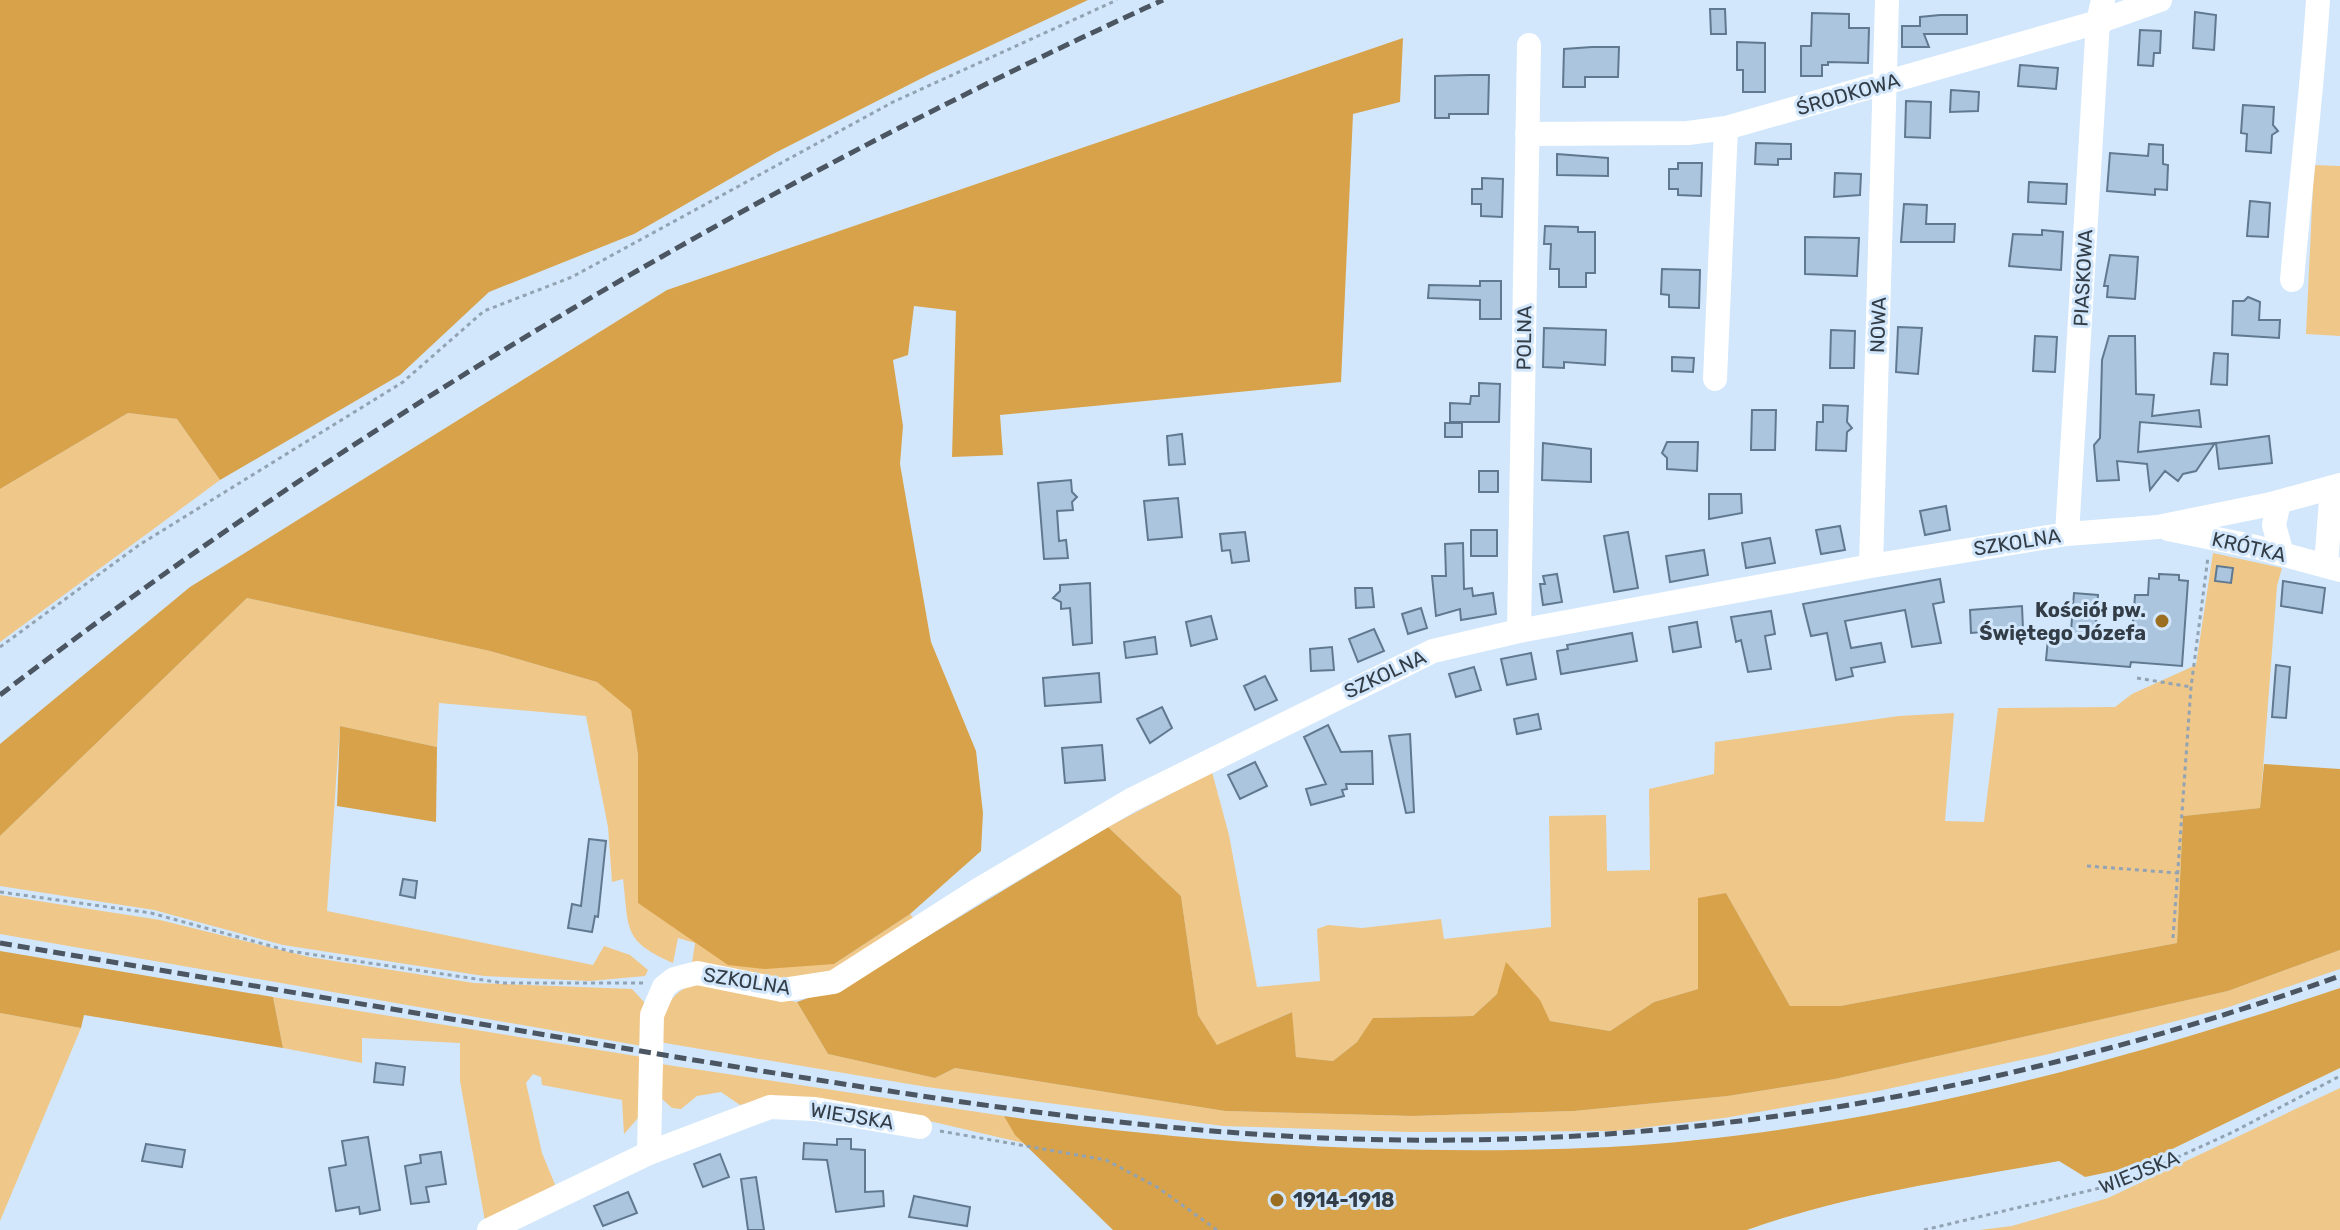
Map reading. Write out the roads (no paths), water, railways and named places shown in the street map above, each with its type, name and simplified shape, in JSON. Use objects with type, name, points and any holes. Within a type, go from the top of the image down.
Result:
[{"type":"street","name":"NOWA","points":[[1871,566],[1887,0]]},
{"type":"street","name":"ŚRODKOWA","points":[[1527,134],[1688,133],[1726,128],[1886,83],[2100,11],[2160,0]]},
{"type":"street","points":[[2292,280],[2301,170],[2310,118],[2318,0]]},
{"type":"street","name":"PIASKOWA","points":[[2067,534],[2100,11]]},
{"type":"street","name":"POLNA","points":[[1519,631],[1529,45]]},
{"type":"street","points":[[1715,379],[1726,128]]},
{"type":"street","points":[[2333,568],[2336,486]]},
{"type":"street","name":"SZKOLNA","points":[[649,1153],[651,1028],[656,1000],[664,987],[686,974],[697,973],[782,990],[834,982],[978,890],[1131,800],[1413,659],[1459,643],[1519,631],[1871,566],[2067,534],[2158,527],[2279,502],[2336,486]]},
{"type":"street","points":[[2279,502],[2274,525],[2282,554]]},
{"type":"street","name":"KRÓTKA","points":[[2158,527],[2333,568]]},
{"type":"street","name":"WIEJSKA","points":[[489,1230],[649,1153],[770,1107],[815,1109],[920,1127]]},
{"type":"railway","points":[[0,695],[136,594],[276,497],[562,315],[858,149],[1163,0]]},
{"type":"railway","points":[[0,943],[694,1060],[1048,1114],[1226,1132],[1405,1140],[1525,1138],[1644,1131],[1762,1118],[1880,1100],[1996,1076],[2112,1047],[2227,1014],[2340,976]]},
{"type":"place","name":"Kościół pw. Świętego Józefa","points":[[2162,621]]},
{"type":"place","name":"1914-1918","points":[[1277,1200]]}]
